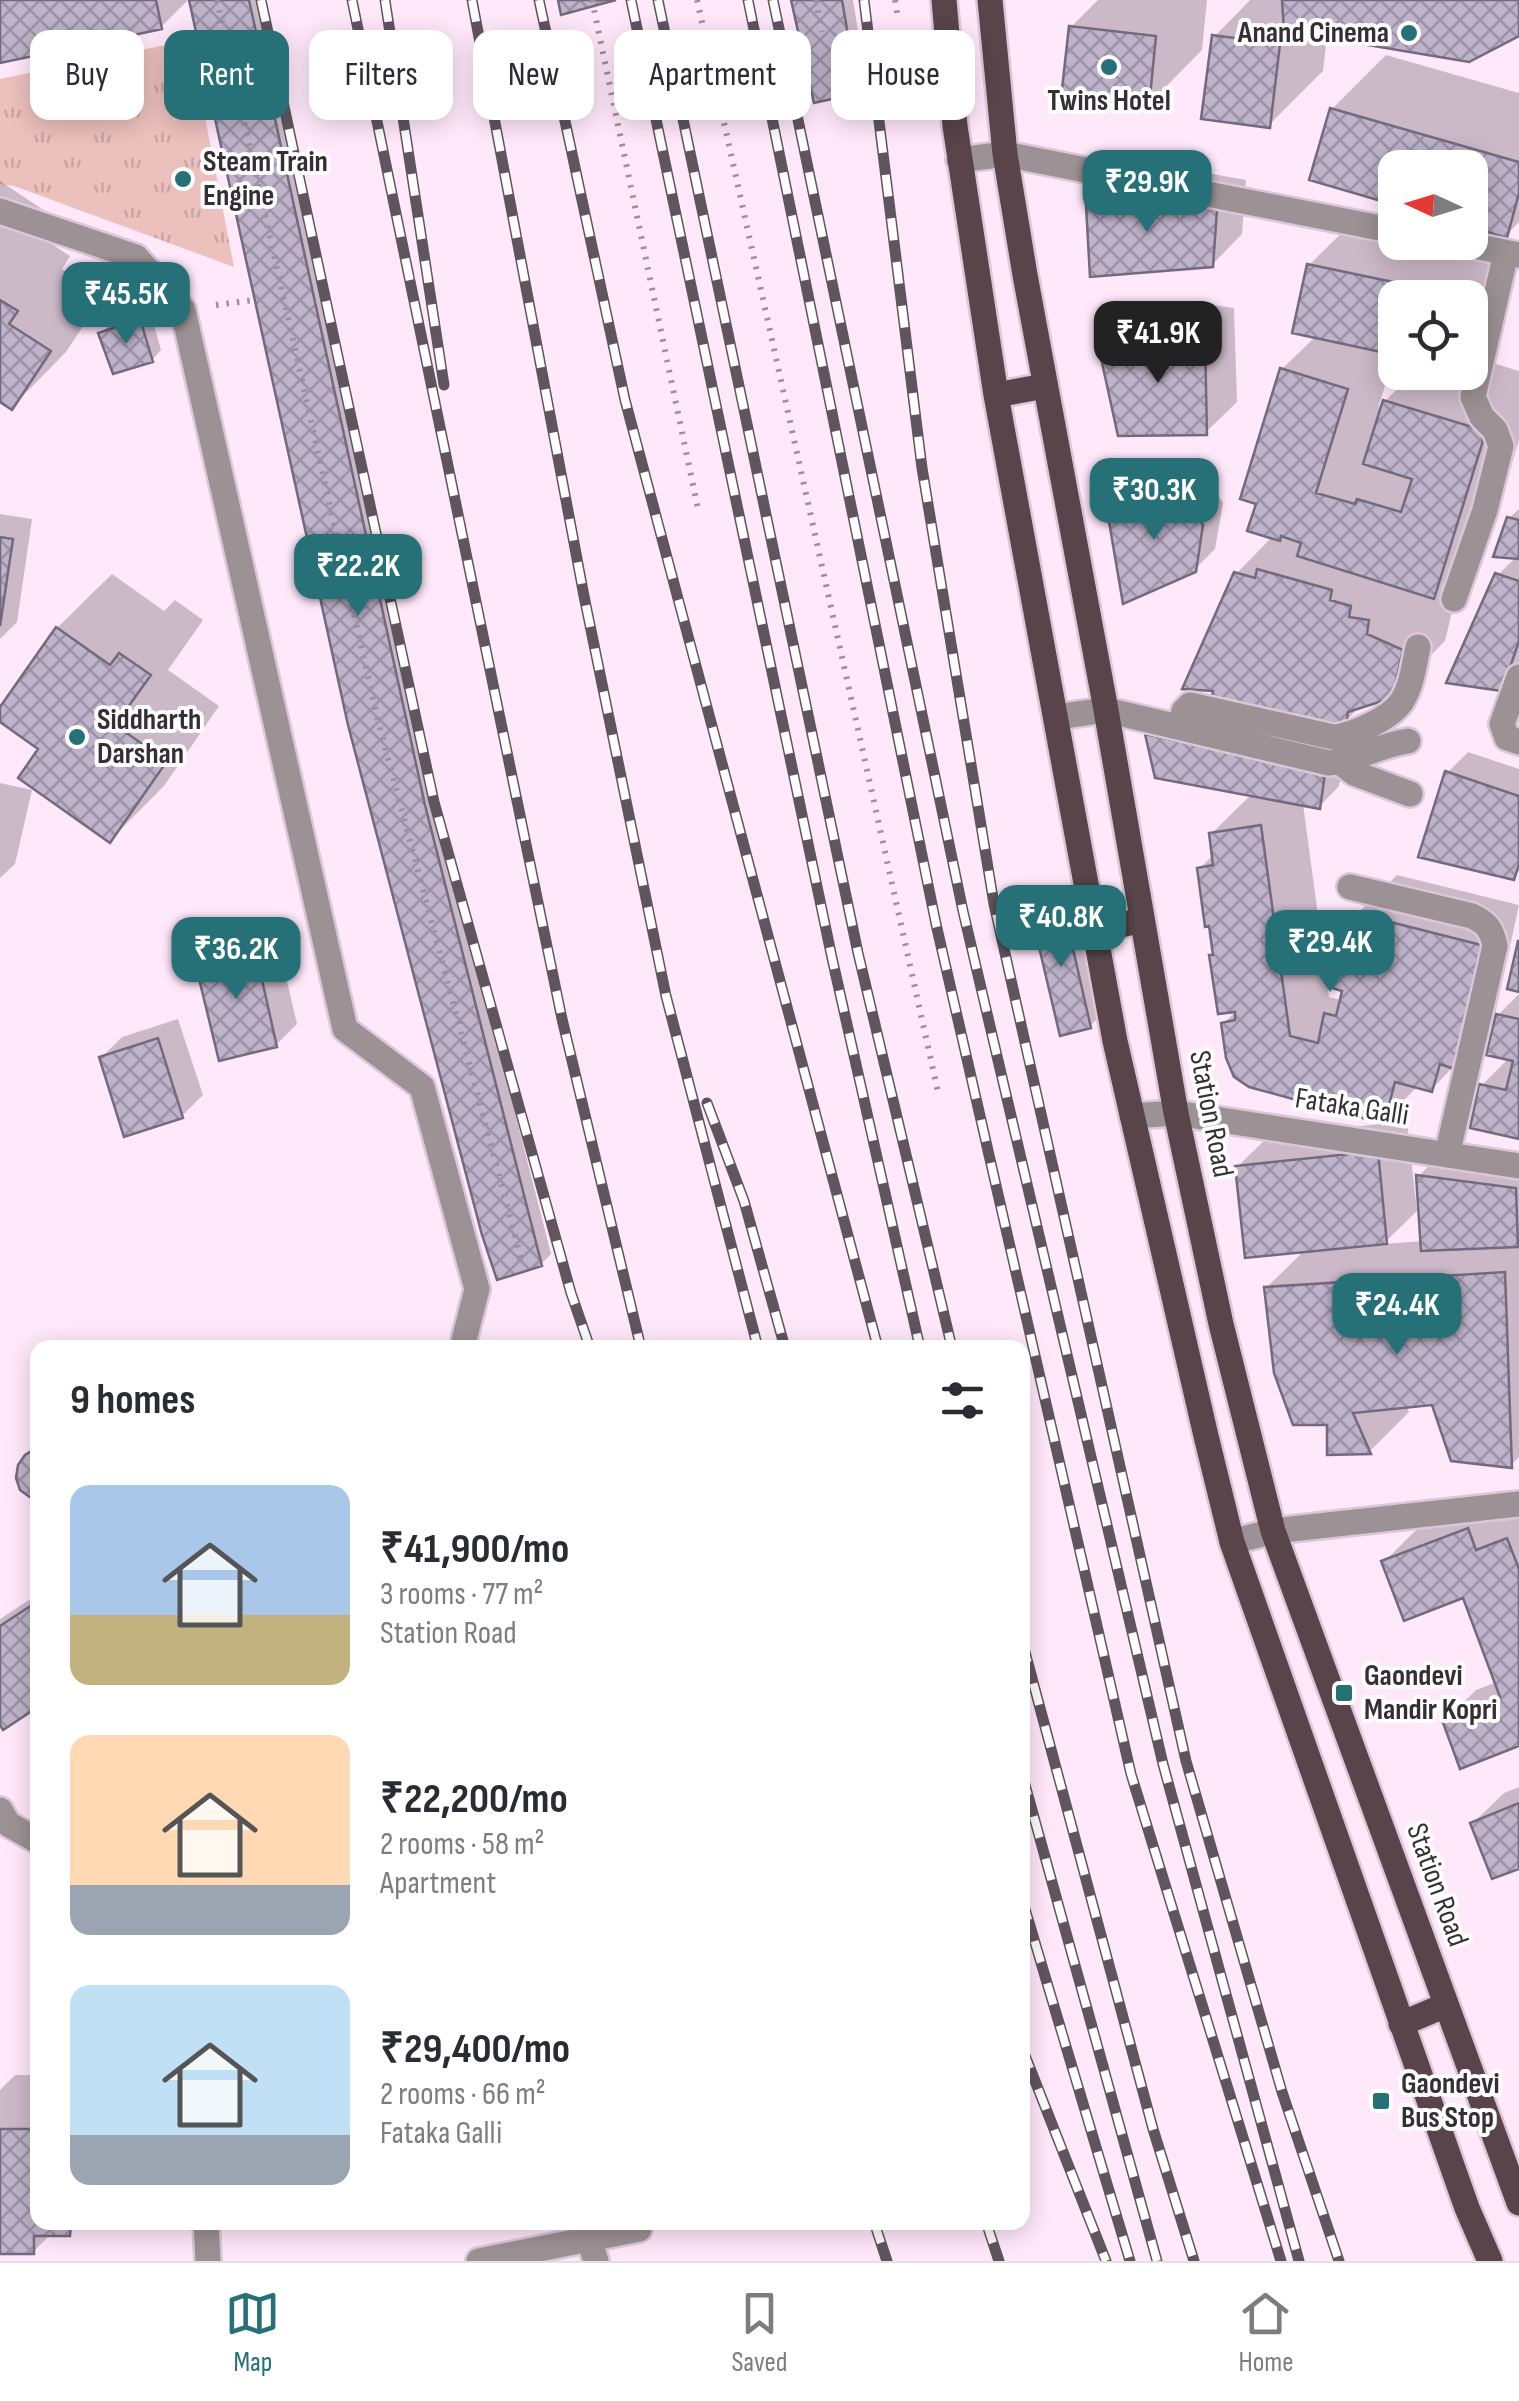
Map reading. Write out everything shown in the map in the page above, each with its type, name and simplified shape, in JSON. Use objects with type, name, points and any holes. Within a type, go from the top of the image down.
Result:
[{"type":"main road","points":[[944,0],[946,58],[996,395],[1094,932],[1132,1116],[1232,1542],[1466,2208],[1490,2261]]},
{"type":"main road","name":"Station Road","points":[[990,0],[1005,154],[1045,386],[1176,1113],[1221,1324],[1273,1532],[1519,2203]]},
{"type":"main road","points":[[996,395],[1045,386]]},
{"type":"main road","points":[[1094,932],[1142,920]]},
{"type":"main road","points":[[1182,1334],[1221,1324]]},
{"type":"main road","points":[[1316,1786],[1360,1768]]},
{"type":"main road","points":[[1401,2024],[1446,2005]]},
{"type":"street","points":[[960,160],[1005,154],[1378,228]]},
{"type":"street","points":[[0,210],[136,258],[183,310],[345,1029],[422,1087],[477,1290],[464,1340]]},
{"type":"street","points":[[1454,599],[1485,510],[1501,446],[1473,397],[1513,254],[1488,249]]},
{"type":"street","points":[[1180,728],[1184,710],[1190,706],[1332,738],[1348,736],[1400,704],[1410,684],[1418,647]]},
{"type":"street","points":[[1519,677],[1502,724],[1507,738],[1519,742]]},
{"type":"street","points":[[1056,718],[1106,710],[1328,763],[1386,744],[1408,742]]},
{"type":"street","points":[[1340,762],[1354,773],[1410,794]]},
{"type":"street","points":[[1350,887],[1472,916],[1493,933],[1495,946],[1447,1155]]},
{"type":"street","name":"Fataka Galli","points":[[1132,1116],[1176,1113],[1519,1166]]},
{"type":"street","points":[[1232,1542],[1273,1532],[1519,1504]]},
{"type":"street","points":[[0,1810],[8,1824],[30,1836]]},
{"type":"street","points":[[206,2230],[208,2261]]},
{"type":"street","points":[[479,2261],[593,2250],[637,2230]]},
{"type":"path","points":[[217,0],[376,718],[522,1262]]},
{"type":"path","points":[[592,0],[698,509]]},
{"type":"path","points":[[697,0],[938,1092]]},
{"type":"path","points":[[816,0],[822,32]]},
{"type":"path","points":[[895,0],[896,13]]},
{"type":"green space","points":[[164,45],[164,120],[206,120],[234,267],[0,184],[0,79],[30,73],[30,120],[144,120],[144,49]]},
{"type":"building","points":[[0,0],[156,0],[162,29],[144,33],[30,30],[30,57],[0,63]]},
{"type":"building","points":[[189,0],[249,0],[256,30],[196,30]]},
{"type":"building","points":[[558,0],[616,0],[561,15]]},
{"type":"building","points":[[791,0],[842,0],[847,30],[831,30],[831,99],[814,103],[811,30],[798,30]]},
{"type":"building","name":"Anand Cinema","points":[[1282,0],[1519,0],[1519,36],[1469,62],[1284,31]]},
{"type":"building","name":"Twins Hotel","points":[[1069,26],[1156,36],[1149,107],[1061,98]]},
{"type":"building","points":[[1212,35],[1280,44],[1270,128],[1201,119]]},
{"type":"building","points":[[1330,108],[1477,150],[1378,150],[1378,200],[1309,180]]},
{"type":"building","points":[[215,120],[275,120],[425,805],[542,1266],[497,1280],[348,725]]},
{"type":"building","points":[[1488,153],[1519,162],[1519,193],[1507,238],[1488,232]]},
{"type":"building","points":[[1085,187],[1217,210],[1213,267],[1090,277]]},
{"type":"building","points":[[1307,264],[1384,280],[1378,280],[1378,351],[1292,333]]},
{"type":"building","points":[[0,300],[18,311],[9,324],[51,351],[12,410],[0,402]]},
{"type":"building","points":[[140,319],[153,362],[113,374],[98,333]]},
{"type":"building","points":[[1167,333],[1205,338],[1207,435],[1118,436],[1099,349]]},
{"type":"building","points":[[1280,368],[1348,389],[1316,493],[1355,504],[1357,499],[1401,512],[1412,479],[1363,464],[1383,400],[1486,431],[1434,599],[1297,556],[1301,543],[1247,531],[1256,504],[1240,499]]},
{"type":"building","points":[[1183,493],[1203,525],[1196,572],[1123,604],[1106,504]]},
{"type":"building","points":[[1507,517],[1519,520],[1519,559],[1493,557]]},
{"type":"building","points":[[0,537],[13,539],[0,626]]},
{"type":"building","points":[[1257,569],[1332,590],[1330,600],[1351,606],[1349,617],[1369,620],[1367,634],[1403,650],[1392,698],[1348,712],[1346,725],[1211,703],[1213,691],[1182,689],[1234,572],[1255,578]]},
{"type":"building","points":[[1495,573],[1519,581],[1519,641],[1502,691],[1446,683]]},
{"type":"building","name":"Siddharth Darshan","points":[[56,627],[110,665],[119,653],[151,675],[115,725],[167,761],[110,843],[18,778],[38,749],[0,722],[0,707]]},
{"type":"building","points":[[1145,734],[1325,773],[1320,809],[1155,778]]},
{"type":"building","points":[[1445,771],[1519,796],[1519,864],[1514,880],[1418,857]]},
{"type":"building","points":[[1261,825],[1290,1036],[1318,1043],[1324,1013],[1336,1016],[1342,991],[1332,988],[1355,913],[1481,945],[1454,1069],[1440,1064],[1432,1092],[1395,1082],[1384,1124],[1249,1087],[1234,1077],[1226,1058],[1221,1023],[1235,1020],[1235,1012],[1218,1014],[1209,926],[1205,927],[1197,868],[1213,865],[1209,833]]},
{"type":"building","points":[[1063,905],[1091,1028],[1060,1036],[1031,913]]},
{"type":"building","points":[[1519,941],[1519,992],[1507,989]]},
{"type":"building","points":[[254,944],[277,1047],[219,1061],[194,958]]},
{"type":"building","points":[[1496,1014],[1519,1019],[1519,1139],[1470,1128],[1479,1084],[1506,1090],[1513,1061],[1486,1055]]},
{"type":"building","points":[[158,1038],[183,1118],[124,1137],[99,1057]]},
{"type":"building","points":[[1378,1151],[1387,1244],[1245,1258],[1235,1166]]},
{"type":"building","points":[[1416,1175],[1516,1188],[1518,1247],[1421,1251]]},
{"type":"building","points":[[1505,1272],[1512,1468],[1451,1461],[1432,1405],[1353,1413],[1371,1454],[1327,1455],[1327,1425],[1293,1425],[1274,1373],[1264,1287]]},
{"type":"building","points":[[30,1452],[30,1497],[20,1490],[16,1478]]},
{"type":"building","points":[[1468,1528],[1476,1550],[1507,1538],[1519,1569],[1519,1746],[1460,1769],[1442,1720],[1500,1697],[1463,1598],[1404,1621],[1381,1561]]},
{"type":"building","points":[[30,1606],[30,1712],[3,1730],[0,1725],[0,1626]]},
{"type":"building","points":[[1519,1803],[1519,1869],[1492,1879],[1470,1823]]},
{"type":"building","points":[[0,2129],[30,2129],[30,2230],[70,2230],[70,2236],[34,2236],[34,2254],[0,2254]]},
{"type":"railway","points":[[261,0],[434,802],[587,1340]]},
{"type":"railway","points":[[352,0],[562,1019],[639,1340]]},
{"type":"railway","points":[[385,0],[444,385]]},
{"type":"railway","points":[[472,0],[584,596],[666,996],[756,1340]]},
{"type":"railway","points":[[539,0],[625,400],[876,1340]]},
{"type":"railway","points":[[631,0],[832,958],[918,1340]]},
{"type":"railway","points":[[658,0],[858,953],[950,1340]]},
{"type":"railway","points":[[748,0],[936,924],[1131,1774],[1281,2261]]},
{"type":"railway","points":[[773,0],[963,911],[1163,1764],[1299,2261]]},
{"type":"railway","points":[[864,0],[922,468],[994,904],[1186,1761],[1282,2092],[1339,2261]]},
{"type":"railway","points":[[707,1103],[744,1201],[783,1340]]},
{"type":"railway","points":[[1030,1671],[1153,2129],[1194,2261]]},
{"type":"railway","points":[[1030,1803],[1157,2261]]},
{"type":"railway","points":[[1030,1926],[1130,2261]]},
{"type":"railway","points":[[1030,2068],[1106,2261]]},
{"type":"railway","points":[[877,2230],[887,2261]]},
{"type":"railway","points":[[989,2230],[999,2261]]},
{"type":"place","name":"Anand Cinema","points":[[1409,33]]},
{"type":"place","name":"Twins Hotel","points":[[1109,67]]},
{"type":"place","name":"Steam Train Engine","points":[[183,179]]},
{"type":"place","name":"Siddharth Darshan","points":[[77,737]]},
{"type":"place","name":"Gaondevi Mandir Kopri","points":[[1344,1693]]},
{"type":"place","name":"Gaondevi Bus Stop","points":[[1381,2101]]}]
